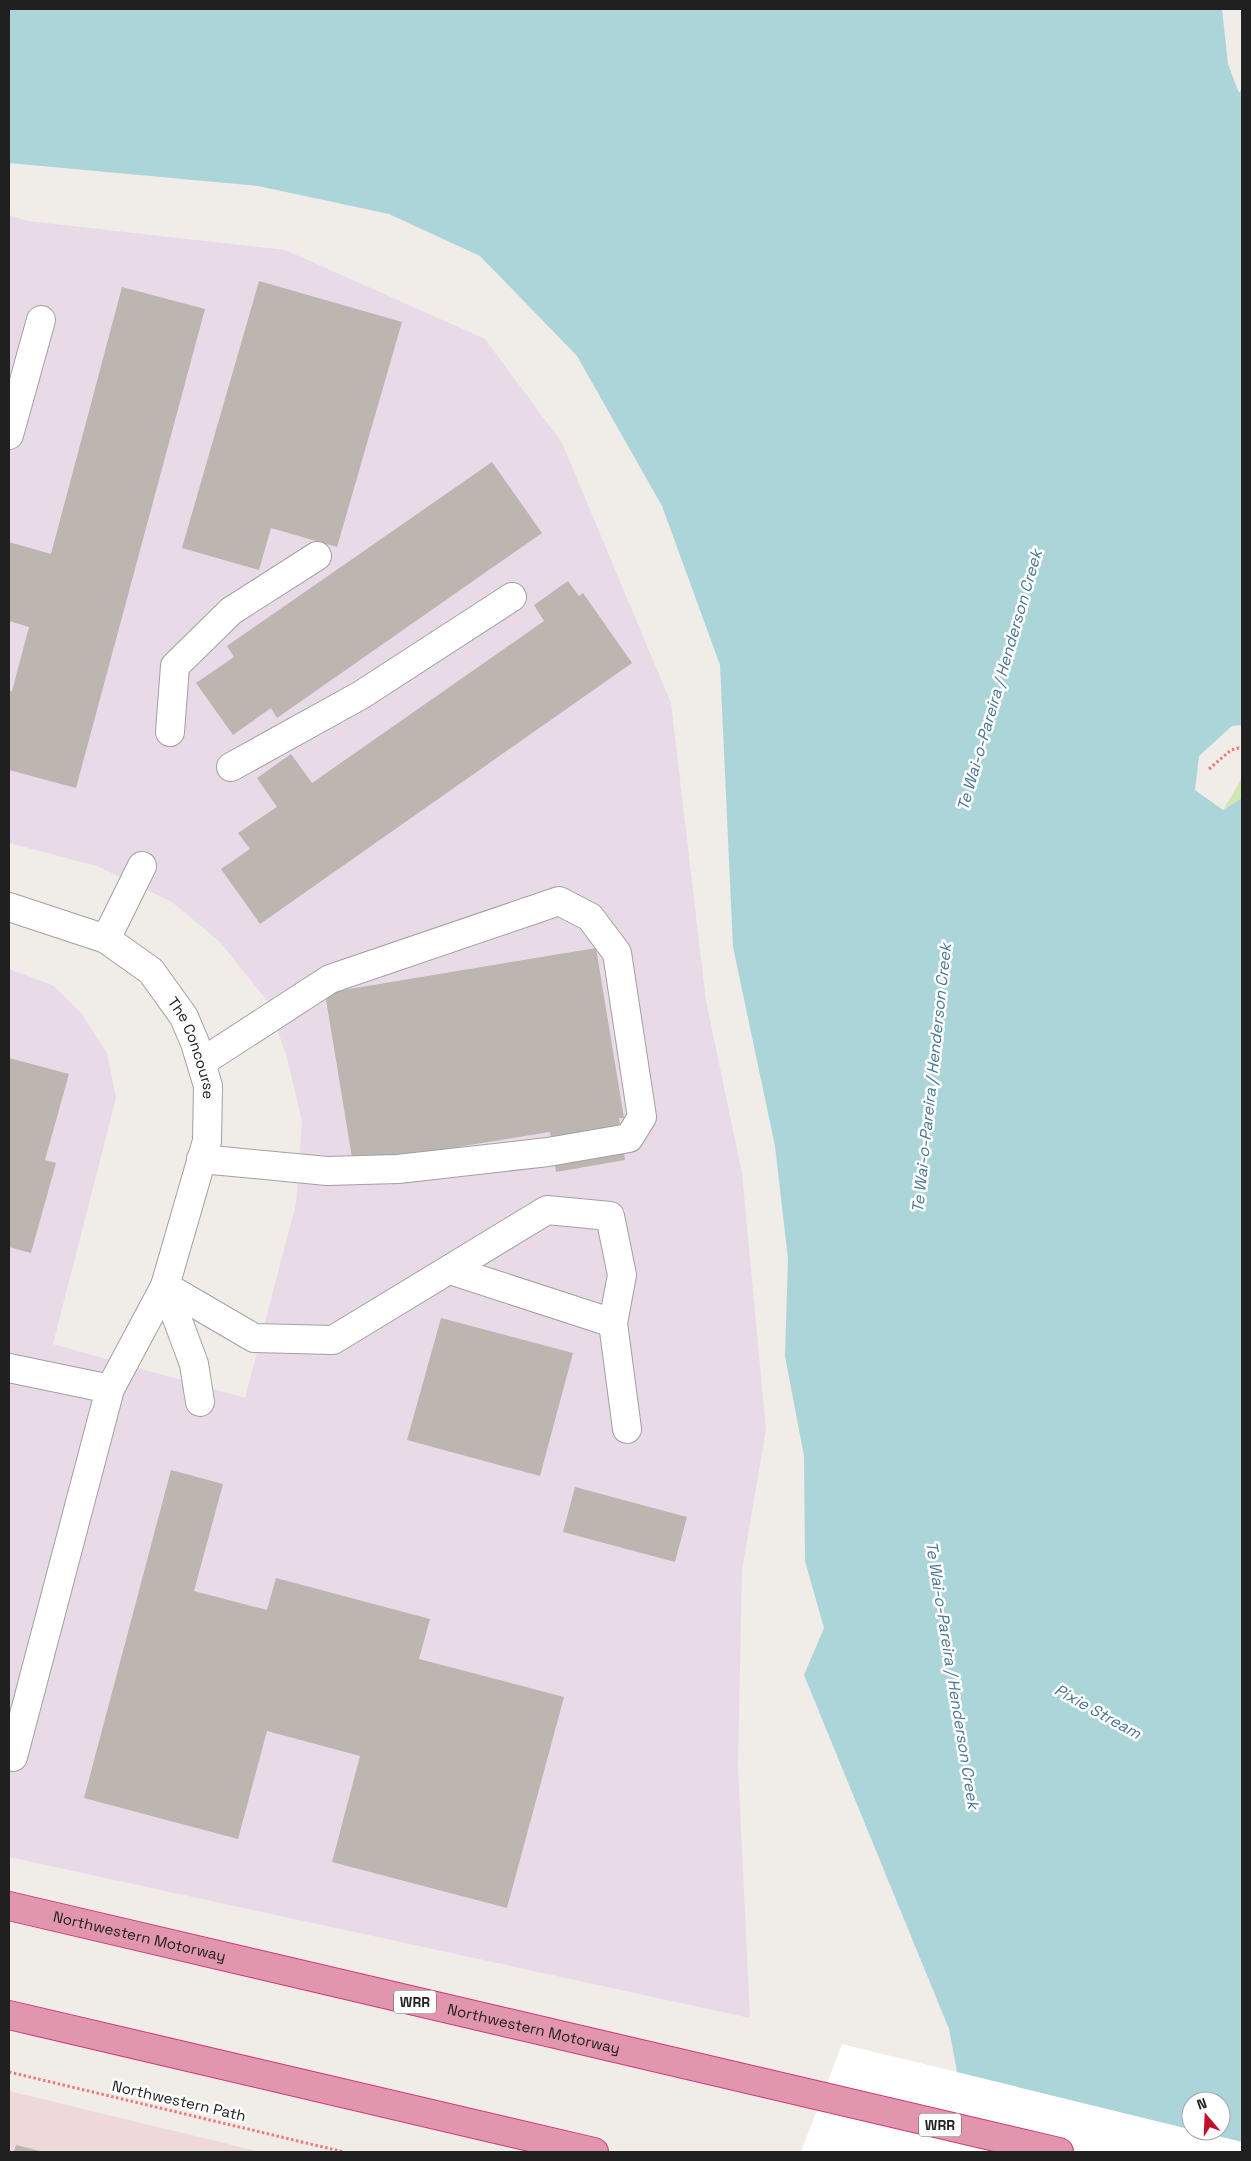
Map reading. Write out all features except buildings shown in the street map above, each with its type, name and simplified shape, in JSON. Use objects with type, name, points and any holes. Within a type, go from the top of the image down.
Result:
[{"type":"highway","name":"Northwestern Motorway","points":[[9,1906],[1059,2152]]},
{"type":"highway","points":[[9,2015],[594,2152]]},
{"type":"street","points":[[9,434],[41,320]]},
{"type":"street","points":[[170,732],[176,666],[231,611],[317,556]]},
{"type":"street","points":[[231,768],[361,695],[512,597]]},
{"type":"street","points":[[106,939],[142,866]]},
{"type":"street","points":[[202,1062],[330,979],[559,901],[590,917],[617,953],[642,1117],[629,1138],[557,1150],[398,1169],[327,1171],[202,1159]]},
{"type":"street","name":"The Concourse","points":[[9,907],[106,939],[127,953],[156,977],[184,1017],[202,1062],[208,1086],[207,1141],[165,1286],[110,1389],[13,1757],[9,1756]]},
{"type":"street","points":[[165,1286],[254,1338],[333,1340],[548,1210],[610,1216],[622,1275],[613,1323],[627,1429]]},
{"type":"street","points":[[450,1270],[613,1323]]},
{"type":"street","points":[[165,1286],[194,1364],[200,1402]]},
{"type":"street","points":[[9,1368],[110,1389]]},
{"type":"path","points":[[1210,769],[1231,750],[1242,746]]},
{"type":"path","name":"Northwestern Path","points":[[9,2072],[344,2152]]},
{"type":"shaded area","points":[[9,215],[28,221],[285,250],[485,339],[562,443],[671,703],[706,1001],[742,1173],[766,1430],[742,1569],[738,1764],[750,2018],[9,1857],[9,969],[54,986],[82,1014],[107,1053],[116,1098],[53,1344],[245,1398],[296,1204],[302,1121],[287,1058],[268,1002],[220,942],[172,902],[97,866],[9,843]]},
{"type":"shaded area","points":[[9,2091],[261,2152],[9,2152]]},
{"type":"green space","points":[[1242,778],[1242,798],[1223,810]]},
{"type":"water","points":[[9,9],[1222,9],[1228,64],[1239,93],[1242,89],[1242,725],[1232,726],[1199,756],[1195,790],[1223,810],[1242,798],[1242,2152],[972,2152],[949,2029],[804,1675],[824,1628],[805,1561],[804,1456],[785,1356],[788,1259],[775,1146],[733,947],[720,665],[662,506],[577,356],[480,256],[389,214],[258,186],[9,163]]},
{"type":"pier","points":[[842,2044],[1181,2127],[1181,2141],[1231,2141],[1231,2139],[1242,2142],[1242,2152],[801,2152]]},
{"type":"water label","name":"Te Wai-o-Pareira / Henderson Creek","points":[[999,680]]},
{"type":"water label","name":"Te Wai-o-Pareira / Henderson Creek","points":[[931,1078]]},
{"type":"water label","name":"Te Wai-o-Pareira / Henderson Creek","points":[[953,1675]]},
{"type":"water label","name":"Pixie Stream","points":[[1098,1711]]}]
